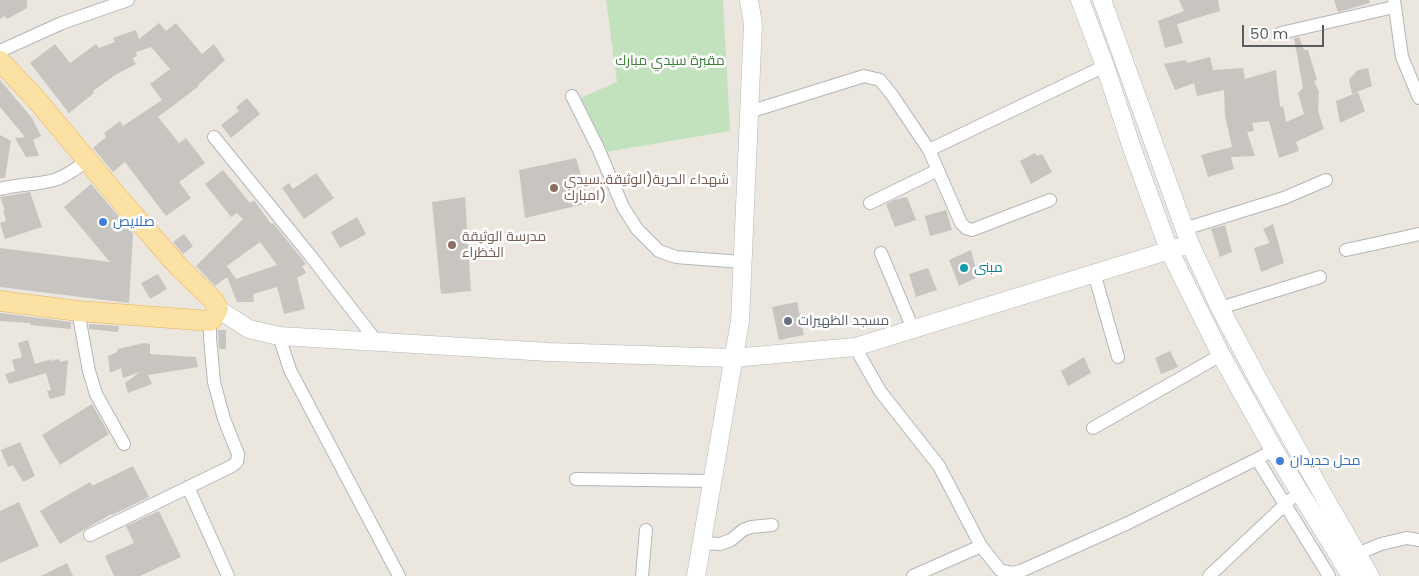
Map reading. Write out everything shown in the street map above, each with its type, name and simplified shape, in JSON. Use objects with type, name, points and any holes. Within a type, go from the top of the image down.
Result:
[{"type":"main road","points":[[0,61],[36,99],[178,266],[214,302],[214,315],[78,311],[0,301]]},
{"type":"street","points":[[0,51],[62,23],[128,0]]},
{"type":"street","points":[[696,576],[740,320],[752,24],[750,0]]},
{"type":"street","points":[[1080,0],[1169,250],[1221,355],[1274,450],[1351,576]]},
{"type":"street","points":[[1102,0],[1187,236],[1220,308],[1260,383],[1370,576]]},
{"type":"street","points":[[1281,33],[1394,4],[1402,57],[1419,98]]},
{"type":"street","points":[[929,150],[1104,66]]},
{"type":"street","points":[[749,112],[864,76],[880,80],[929,150],[961,223],[966,228],[972,230],[1050,200]]},
{"type":"street","points":[[572,96],[598,148],[623,207],[637,229],[659,251],[676,257],[742,262]]},
{"type":"street","points":[[214,137],[310,254],[377,342]]},
{"type":"street","points":[[0,189],[16,185],[53,181],[88,160]]},
{"type":"street","points":[[870,203],[938,170]]},
{"type":"street","points":[[90,534],[238,462],[238,454],[224,419],[214,382],[210,338],[214,315],[249,329],[279,336],[549,352],[733,358],[855,347],[1169,250],[1187,236],[1326,180]]},
{"type":"street","points":[[1346,250],[1419,234]]},
{"type":"street","points":[[881,253],[913,329]]},
{"type":"street","points":[[1094,273],[1118,357]]},
{"type":"street","points":[[1220,308],[1320,277]]},
{"type":"street","points":[[78,311],[89,371],[96,394],[124,444]]},
{"type":"street","points":[[279,336],[290,370],[399,576]]},
{"type":"street","points":[[855,347],[880,391],[939,466],[982,546],[1000,570],[1011,573],[1022,572],[1128,523],[1274,450]]},
{"type":"street","points":[[1093,428],[1221,355]]},
{"type":"street","points":[[1257,459],[1329,576]]},
{"type":"street","points":[[576,479],[712,481]]},
{"type":"street","points":[[188,487],[228,576]]},
{"type":"street","points":[[1209,576],[1300,491]]},
{"type":"street","points":[[701,543],[720,544],[731,540],[743,530],[751,527],[772,525]]},
{"type":"street","points":[[642,576],[646,530]]},
{"type":"street","points":[[1357,554],[1381,544],[1408,538],[1419,540]]},
{"type":"street","points":[[913,576],[982,546]]},
{"type":"green space","name":"مقبرة سيدي مبارك","points":[[606,0],[723,0],[730,131],[606,152],[580,98],[617,82]]},
{"type":"building","points":[[0,0],[27,0],[27,8],[7,19],[5,16],[0,19]]},
{"type":"building","points":[[1179,0],[1218,0],[1220,11],[1177,24],[1183,43],[1165,48],[1158,21],[1184,11]]},
{"type":"building","points":[[1334,0],[1369,0],[1370,3],[1338,12]]},
{"type":"building","points":[[159,23],[166,31],[176,23],[202,54],[214,44],[225,60],[199,86],[158,117],[179,143],[186,138],[205,163],[179,182],[191,198],[166,216],[125,162],[113,172],[93,148],[106,137],[104,133],[120,121],[123,126],[162,100],[150,84],[170,69],[151,47],[136,52],[137,56],[133,58],[136,64],[115,75],[93,91],[94,93],[69,113],[30,63],[55,44],[70,63],[96,44],[99,48],[115,42],[113,38],[136,30],[139,39]]},
{"type":"building","points":[[1299,37],[1304,50],[1308,50],[1317,80],[1314,81],[1319,92],[1318,111],[1324,129],[1296,142],[1299,151],[1279,158],[1269,121],[1252,123],[1254,131],[1247,132],[1255,156],[1231,157],[1234,169],[1208,177],[1201,155],[1232,147],[1225,116],[1224,90],[1197,96],[1194,83],[1175,90],[1164,64],[1186,60],[1187,63],[1210,57],[1213,70],[1243,68],[1245,79],[1276,70],[1280,107],[1283,106],[1286,122],[1304,114],[1298,93],[1303,88],[1294,38]]},
{"type":"building","points":[[1368,68],[1372,86],[1352,94],[1349,79],[1358,70]]},
{"type":"building","points":[[0,80],[32,118],[41,136],[33,140],[39,156],[26,157],[15,138],[25,137],[0,107]]},
{"type":"building","points":[[1358,92],[1365,111],[1340,123],[1336,101]]},
{"type":"building","points":[[247,98],[260,114],[231,138],[221,125],[239,111],[236,107]]},
{"type":"building","points":[[0,135],[11,141],[5,178],[0,178]]},
{"type":"building","points":[[1035,153],[1037,156],[1042,154],[1052,172],[1031,184],[1020,161]]},
{"type":"building","points":[[576,158],[589,203],[525,218],[519,170]]},
{"type":"building","points":[[223,170],[250,203],[254,200],[271,224],[273,223],[306,264],[302,266],[306,273],[297,278],[305,309],[284,314],[277,287],[253,294],[254,302],[237,302],[227,277],[215,286],[196,266],[243,219],[237,213],[231,217],[205,184]],"holes":[[[260,242],[277,265],[236,279],[227,266]]]},
{"type":"building","points":[[316,173],[334,198],[304,219],[282,188],[289,183],[293,189]]},
{"type":"building","points":[[91,184],[133,233],[129,303],[0,287],[0,248],[110,262],[64,207]]},
{"type":"building","points":[[30,192],[42,227],[5,239],[0,223],[6,221],[3,211],[5,210],[0,197]]},
{"type":"building","points":[[465,197],[471,291],[441,294],[432,202]]},
{"type":"building","points":[[907,197],[916,220],[895,227],[886,204]]},
{"type":"building","name":"مبنى","points":[[946,210],[952,230],[930,236],[925,216]]},
{"type":"building","points":[[357,217],[366,234],[340,248],[331,232]]},
{"type":"building","points":[[1273,224],[1284,263],[1261,272],[1254,248],[1270,243],[1263,229]]},
{"type":"building","points":[[1225,225],[1232,252],[1220,257],[1211,229]]},
{"type":"building","points":[[184,234],[193,246],[183,254],[173,242]]},
{"type":"building","name":"مبنى","points":[[971,250],[978,277],[959,286],[949,260]]},
{"type":"building","name":"مبنى","points":[[928,268],[937,290],[916,297],[909,274]]},
{"type":"building","points":[[158,274],[167,289],[150,299],[141,283]]},
{"type":"building","name":"مسجد الظهيرات","points":[[797,302],[804,335],[779,340],[772,307]]},
{"type":"building","points":[[0,313],[71,322],[71,329],[0,321]]},
{"type":"building","points":[[89,324],[119,326],[118,332],[89,329]]},
{"type":"building","points":[[218,330],[226,330],[226,349],[219,349]]},
{"type":"building","points":[[28,340],[35,364],[52,359],[52,361],[59,359],[60,362],[68,360],[65,395],[50,399],[47,391],[51,390],[46,373],[9,384],[5,374],[15,371],[12,360],[22,357],[18,343]]},
{"type":"building","points":[[144,343],[150,344],[150,354],[196,357],[198,367],[148,375],[152,384],[128,393],[125,383],[140,372],[123,378],[121,368],[110,373],[108,356],[117,352],[118,349]]},
{"type":"building","points":[[1170,351],[1178,367],[1161,374],[1155,358]]},
{"type":"building","points":[[1084,357],[1091,373],[1068,386],[1061,371]]},
{"type":"building","points":[[92,404],[109,434],[60,465],[42,435]]},
{"type":"building","points":[[20,442],[35,476],[23,482],[13,465],[8,467],[1,450]]},
{"type":"building","points":[[133,466],[149,497],[111,514],[60,544],[40,511],[90,482],[92,486]]},
{"type":"building","points":[[19,502],[39,546],[0,563],[0,511]]},
{"type":"building","points":[[159,511],[181,557],[140,576],[114,576],[105,556],[134,543],[126,526]]},
{"type":"building","points":[[67,563],[73,576],[41,576]]},
{"type":"place","name":"شهداء الحرية(الوثيقة..سيدي امبارك)","points":[[554,188]]},
{"type":"place","name":"صلايص","points":[[103,222]]},
{"type":"place","name":"مدرسة الوثيقة الخظراء","points":[[452,245]]},
{"type":"place","name":"مبنى","points":[[964,268]]},
{"type":"place","name":"مسجد الظهيرات","points":[[788,321]]},
{"type":"place","name":"محل حديدان","points":[[1280,461]]}]
